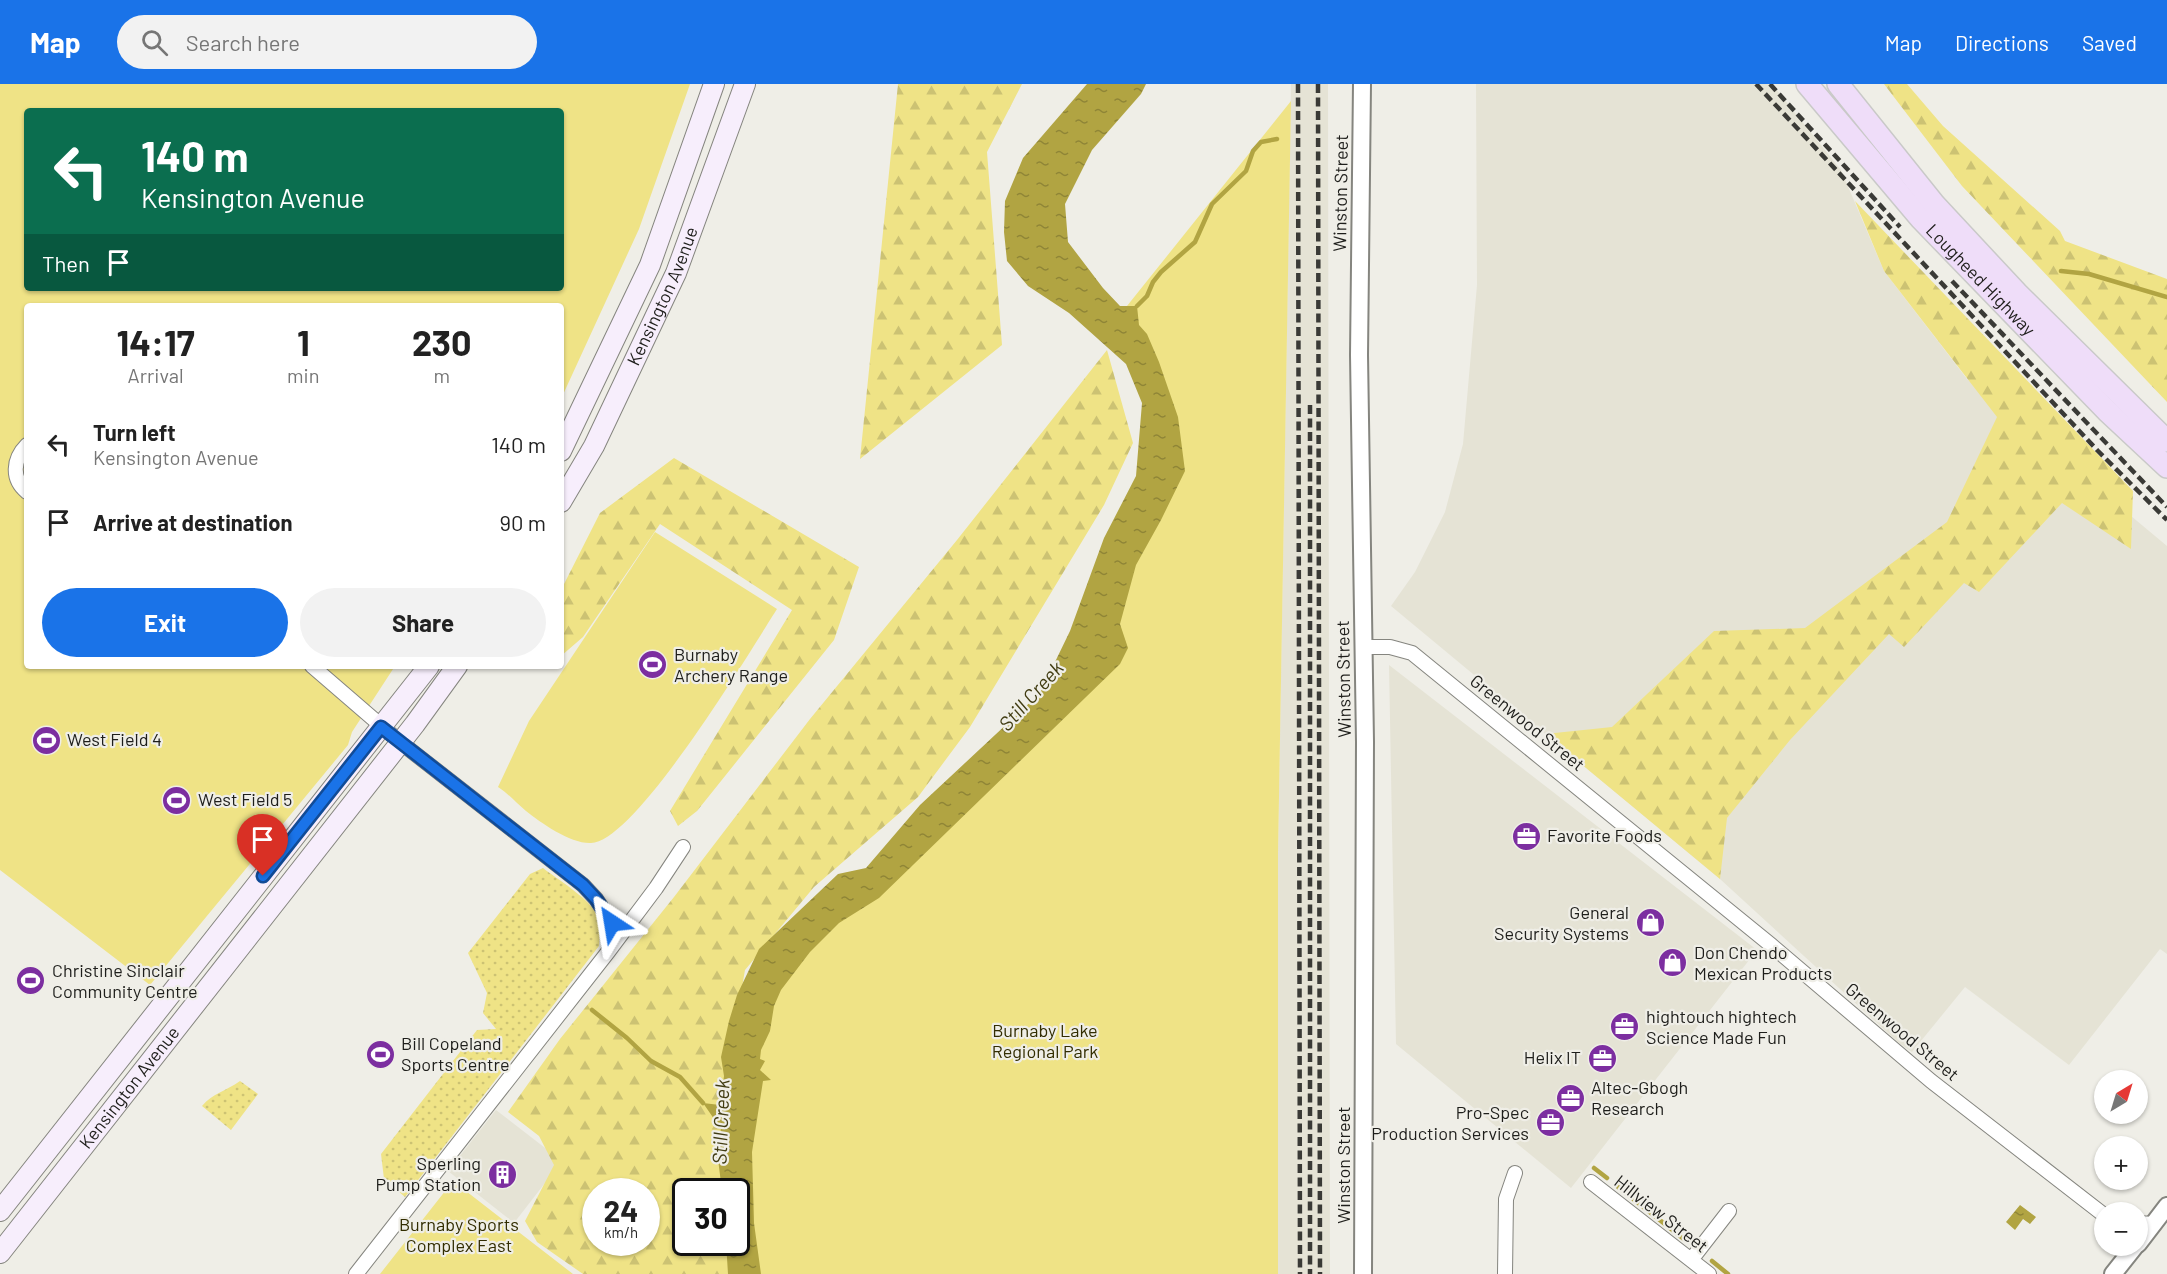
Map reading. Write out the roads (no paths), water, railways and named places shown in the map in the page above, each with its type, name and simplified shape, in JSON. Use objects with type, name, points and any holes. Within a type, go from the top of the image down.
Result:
[{"type":"main road","name":"Kensington Avenue","points":[[564,445],[650,265],[714,84]]},
{"type":"main road","name":"Kensington Avenue","points":[[564,497],[594,446],[676,273],[745,84]]},
{"type":"main road","name":"Lougheed Highway","points":[[1807,84],[1921,219],[2107,411],[2167,467]]},
{"type":"main road","name":"Lougheed Highway","points":[[1838,84],[1935,205],[2017,293],[2167,441]]},
{"type":"main road","name":"Kensington Avenue","points":[[0,1211],[427,669]]},
{"type":"main road","name":"Kensington Avenue","points":[[0,1253],[455,669]]},
{"type":"street","name":"Winston Street","points":[[1362,84],[1359,355],[1364,647],[1363,1274]]},
{"type":"street","points":[[24,449],[16,460],[15,470],[17,480],[24,488]]},
{"type":"street","name":"Greenwood Street","points":[[1364,647],[1390,647],[1412,653],[1771,945],[1930,1081],[2094,1207]]},
{"type":"street","points":[[315,669],[381,727],[583,885],[596,899],[612,923],[608,952]]},
{"type":"street","points":[[356,1274],[608,952],[656,888],[683,847]]},
{"type":"street","points":[[1505,1274],[1506,1199],[1515,1173]]},
{"type":"street","name":"Hillview Street","points":[[1591,1182],[1709,1274]]},
{"type":"street","points":[[2148,1221],[2167,1206]]},
{"type":"street","points":[[1691,1260],[1729,1211]]},
{"type":"street","points":[[2113,1274],[2121,1256]]},
{"type":"water","name":"Still Creek","points":[[1087,84],[1146,84],[1141,94],[1092,150],[1065,204],[1068,242],[1103,288],[1120,306],[1137,306],[1139,325],[1147,334],[1159,362],[1178,417],[1185,471],[1136,565],[1120,624],[1128,648],[1120,664],[879,898],[839,923],[810,952],[781,990],[774,1006],[770,1031],[761,1050],[760,1059],[765,1061],[760,1070],[771,1080],[763,1081],[752,1152],[754,1223],[761,1274],[728,1274],[727,1256],[750,1256],[750,1178],[720,1178],[717,1151],[721,1129],[703,1103],[720,1105],[724,1076],[721,1057],[729,1021],[737,995],[759,949],[838,874],[866,868],[920,805],[1040,693],[1070,631],[1104,538],[1136,476],[1142,403],[1126,364],[1069,313],[1028,286],[1007,261],[1004,232],[1005,201],[1023,158]]},
{"type":"water","points":[[2020,1205],[2036,1217],[2030,1224],[2023,1219],[2015,1230],[2006,1222]]},
{"type":"waterway","points":[[1137,306],[1147,296],[1153,282],[1161,272],[1195,242],[1212,204],[1246,171],[1253,151],[1261,142],[1277,139]]},
{"type":"waterway","points":[[2061,271],[2089,274],[2167,297]]},
{"type":"waterway","name":"Still Creek","points":[[592,1010],[651,1061],[680,1077],[703,1103]]},
{"type":"waterway","points":[[1594,1168],[1607,1178]]},
{"type":"waterway","points":[[1618,1187],[1685,1240]]},
{"type":"waterway","points":[[1712,1261],[1728,1274]]},
{"type":"railway","points":[[1298,84],[1300,1274]]},
{"type":"railway","points":[[1318,84],[1320,1274]]},
{"type":"railway","points":[[1756,84],[2098,451],[2167,520]]},
{"type":"railway","points":[[1770,84],[1900,227]]},
{"type":"railway","points":[[1952,281],[2167,507]]},
{"type":"railway","points":[[1310,405],[1310,1274]]},
{"type":"place","name":"Burnaby Archery Range","points":[[653,665]]},
{"type":"place","name":"West Field 4","points":[[46,740]]},
{"type":"place","name":"West Field 5","points":[[177,800]]},
{"type":"place","name":"Favorite Foods","points":[[1526,836]]},
{"type":"place","name":"General Security Systems","points":[[1650,923]]},
{"type":"place","name":"Don Chendo Mexican Products","points":[[1673,963]]},
{"type":"place","name":"Christine Sinclair Community Centre","points":[[31,981]]},
{"type":"place","name":"hightouch hightech Science Made Fun","points":[[1625,1027]]},
{"type":"place","name":"Bill Copeland Sports Centre","points":[[380,1054]]},
{"type":"place","name":"Helix IT","points":[[1602,1058]]},
{"type":"place","name":"Altec-Gbogh Research","points":[[1570,1098]]},
{"type":"place","name":"Pro-Spec Production Services","points":[[1550,1123]]},
{"type":"place","name":"Sperling Pump Station","points":[[502,1174]]},
{"type":"park label","name":"Burnaby Lake Regional Park","points":[[1045,1041]]},
{"type":"park label","name":"Burnaby Sports Complex East","points":[[459,1235]]}]
